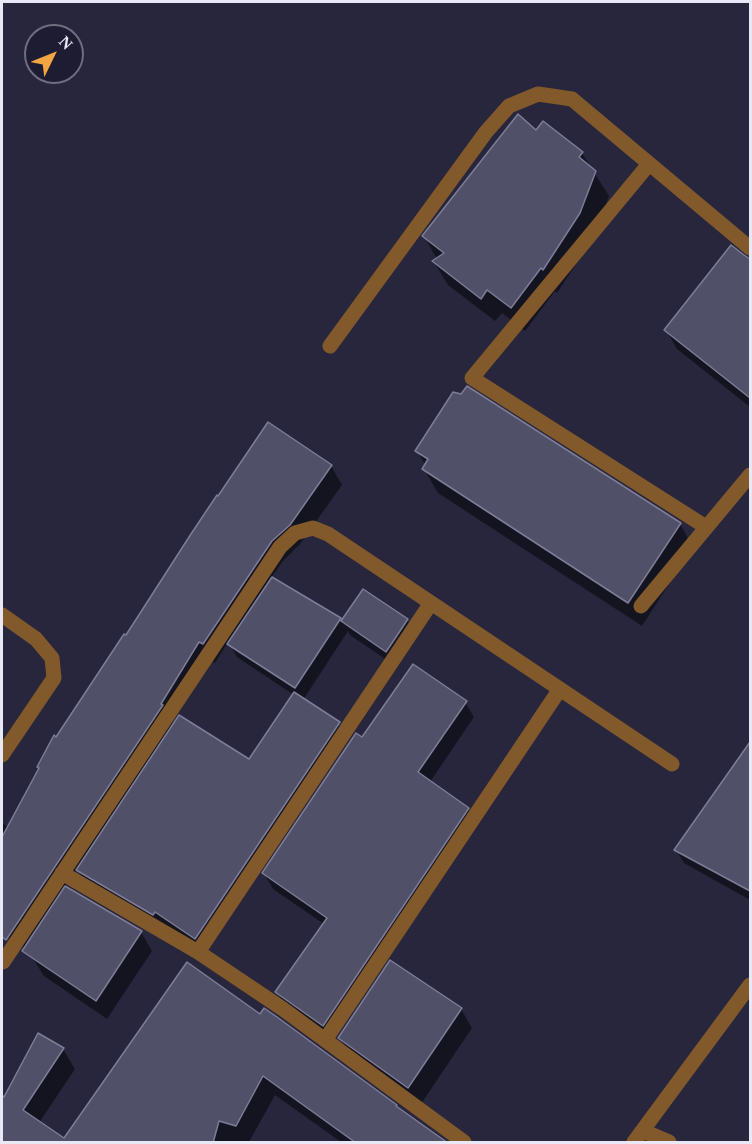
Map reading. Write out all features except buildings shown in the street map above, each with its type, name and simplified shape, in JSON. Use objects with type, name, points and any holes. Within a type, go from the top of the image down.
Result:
[{"type":"street","points":[[330,346],[486,132],[509,106],[537,94],[572,99],[750,248]]},
{"type":"street","points":[[649,164],[472,378],[706,527]]},
{"type":"street","points":[[641,606],[750,475]]},
{"type":"street","points":[[3,962],[280,548],[295,533],[313,528],[328,534],[672,765]]},
{"type":"street","points":[[198,952],[431,603]]},
{"type":"street","points":[[2,615],[36,639],[52,658],[54,678],[2,755]]},
{"type":"street","points":[[325,1040],[560,689]]},
{"type":"street","points":[[62,873],[198,952],[325,1040],[464,1143]]},
{"type":"street","points":[[669,1143],[638,1137],[750,985]]}]
